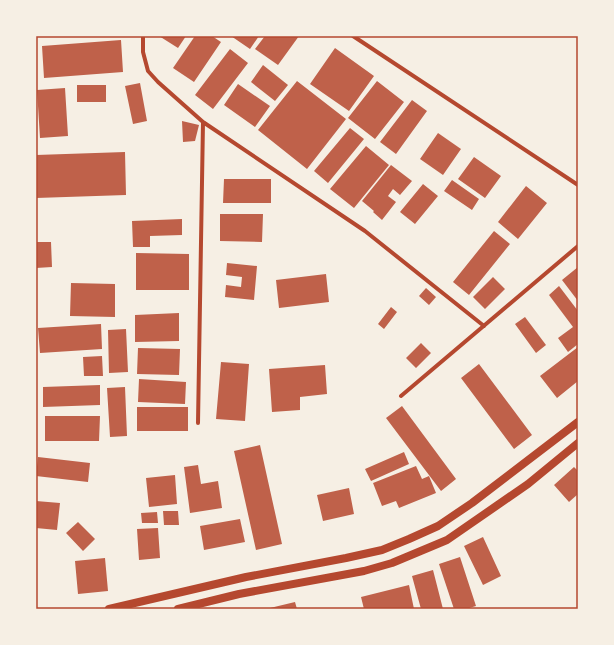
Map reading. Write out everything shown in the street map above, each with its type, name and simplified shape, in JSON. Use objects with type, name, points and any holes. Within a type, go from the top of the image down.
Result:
[{"type":"main road","points":[[108,609],[246,576],[353,557],[382,550],[438,526],[472,503],[578,422]]},
{"type":"main road","points":[[178,609],[239,594],[364,571],[392,563],[447,540],[528,484],[578,443]]},
{"type":"street","points":[[143,36],[143,52],[148,71],[158,82],[204,122],[365,231],[484,326]]},
{"type":"street","points":[[353,36],[578,185]]},
{"type":"street","points":[[198,423],[204,122]]},
{"type":"street","points":[[401,396],[578,246]]},
{"type":"building","points":[[159,36],[186,36],[178,48]]},
{"type":"building","points":[[195,36],[212,36],[221,42],[194,82],[173,68]]},
{"type":"building","points":[[231,36],[259,36],[250,49]]},
{"type":"building","points":[[265,36],[299,36],[278,65],[255,49]]},
{"type":"building","points":[[121,40],[123,72],[44,78],[42,46]]},
{"type":"building","points":[[335,48],[374,76],[349,111],[310,84]]},
{"type":"building","points":[[230,49],[248,63],[213,109],[195,95]]},
{"type":"building","points":[[263,65],[288,85],[275,101],[251,82]]},
{"type":"building","points":[[297,81],[346,119],[307,169],[258,130]]},
{"type":"building","points":[[377,81],[404,102],[375,139],[348,118]]},
{"type":"building","points":[[140,83],[147,121],[133,124],[125,86]]},
{"type":"building","points":[[238,84],[270,106],[255,127],[224,105]]},
{"type":"building","points":[[77,85],[106,85],[106,102],[77,102]]},
{"type":"building","points":[[65,88],[68,136],[40,138],[37,90]]},
{"type":"building","points":[[412,100],[427,111],[396,154],[380,142]]},
{"type":"building","points":[[182,121],[199,125],[195,141],[183,142]]},
{"type":"building","points":[[350,128],[364,139],[328,183],[314,171]]},
{"type":"building","points":[[438,133],[461,149],[443,175],[420,159]]},
{"type":"building","points":[[366,146],[389,165],[354,208],[330,189]]},
{"type":"building","points":[[125,152],[126,195],[36,198],[36,155]]},
{"type":"building","points":[[474,157],[501,176],[485,198],[458,179]]},
{"type":"building","points":[[391,165],[412,181],[400,195],[393,189],[388,196],[396,202],[382,220],[362,201]]},
{"type":"building","points":[[224,179],[271,179],[271,203],[223,203]]},
{"type":"building","points":[[452,180],[479,199],[472,210],[444,191]]},
{"type":"building","points":[[423,184],[438,196],[415,224],[400,212]]},
{"type":"building","points":[[526,186],[547,203],[518,239],[498,222]]},
{"type":"building","points":[[220,214],[263,214],[262,242],[220,241]]},
{"type":"building","points":[[182,219],[182,235],[150,236],[150,247],[133,247],[132,221]]},
{"type":"building","points":[[494,231],[510,244],[469,295],[453,282]]},
{"type":"building","points":[[36,242],[51,242],[52,267],[36,268]]},
{"type":"building","points":[[136,253],[189,254],[189,290],[136,290]]},
{"type":"building","points":[[227,263],[257,266],[254,300],[225,297],[226,285],[241,287],[242,277],[226,275]]},
{"type":"building","points":[[578,267],[578,301],[562,280]]},
{"type":"building","points":[[326,274],[329,302],[279,308],[276,280]]},
{"type":"building","points":[[493,277],[505,289],[485,309],[473,297]]},
{"type":"building","points":[[71,283],[115,284],[115,317],[70,316]]},
{"type":"building","points":[[559,286],[578,311],[578,344],[568,352],[558,338],[573,327],[549,295]]},
{"type":"building","points":[[426,288],[436,297],[429,305],[419,296]]},
{"type":"building","points":[[391,307],[397,312],[384,329],[378,324]]},
{"type":"building","points":[[179,313],[179,341],[135,342],[135,315]]},
{"type":"building","points":[[525,317],[546,345],[536,353],[515,324]]},
{"type":"building","points":[[101,324],[102,349],[40,353],[38,328]]},
{"type":"building","points":[[126,329],[128,372],[109,373],[108,330]]},
{"type":"building","points":[[421,343],[431,353],[416,368],[406,358]]},
{"type":"building","points":[[578,347],[578,381],[557,398],[540,376]]},
{"type":"building","points":[[138,348],[180,349],[179,375],[137,374]]},
{"type":"building","points":[[102,356],[103,376],[84,376],[83,357]]},
{"type":"building","points":[[221,362],[249,364],[245,421],[216,419]]},
{"type":"building","points":[[479,364],[532,435],[514,449],[461,378]]},
{"type":"building","points":[[325,365],[327,394],[300,397],[300,410],[272,412],[269,369]]},
{"type":"building","points":[[139,379],[186,382],[185,404],[138,402]]},
{"type":"building","points":[[100,385],[100,405],[43,407],[43,387]]},
{"type":"building","points":[[125,387],[127,436],[110,437],[107,388]]},
{"type":"building","points":[[402,406],[456,479],[441,491],[386,418]]},
{"type":"building","points":[[137,407],[188,407],[188,431],[137,431]]},
{"type":"building","points":[[45,416],[100,416],[99,441],[45,441]]},
{"type":"building","points":[[260,445],[282,544],[256,550],[234,451]]},
{"type":"building","points":[[404,452],[409,464],[371,481],[365,469]]},
{"type":"building","points":[[38,457],[90,463],[88,482],[36,476]]},
{"type":"building","points":[[198,465],[201,484],[218,481],[222,508],[190,513],[184,467]]},
{"type":"building","points":[[416,466],[422,479],[429,476],[436,493],[399,508],[396,501],[382,506],[373,483]]},
{"type":"building","points":[[574,467],[578,471],[578,494],[569,502],[554,485]]},
{"type":"building","points":[[175,475],[177,504],[149,507],[146,478]]},
{"type":"building","points":[[349,488],[354,514],[323,521],[317,495]]},
{"type":"building","points":[[36,501],[60,503],[57,530],[36,528]]},
{"type":"building","points":[[163,511],[178,511],[179,525],[164,525]]},
{"type":"building","points":[[157,512],[158,523],[142,523],[141,513]]},
{"type":"building","points":[[240,519],[245,542],[204,550],[200,526]]},
{"type":"building","points":[[78,522],[95,539],[83,551],[66,533]]},
{"type":"building","points":[[158,528],[160,558],[139,560],[137,529]]},
{"type":"building","points":[[483,537],[501,576],[483,585],[464,546]]},
{"type":"building","points":[[460,557],[476,606],[466,609],[454,609],[439,564]]},
{"type":"building","points":[[105,558],[108,591],[78,594],[75,561]]},
{"type":"building","points":[[433,570],[443,609],[421,609],[412,576]]},
{"type":"building","points":[[409,585],[414,609],[364,609],[361,597]]},
{"type":"building","points":[[295,602],[297,609],[270,609],[270,608]]}]
